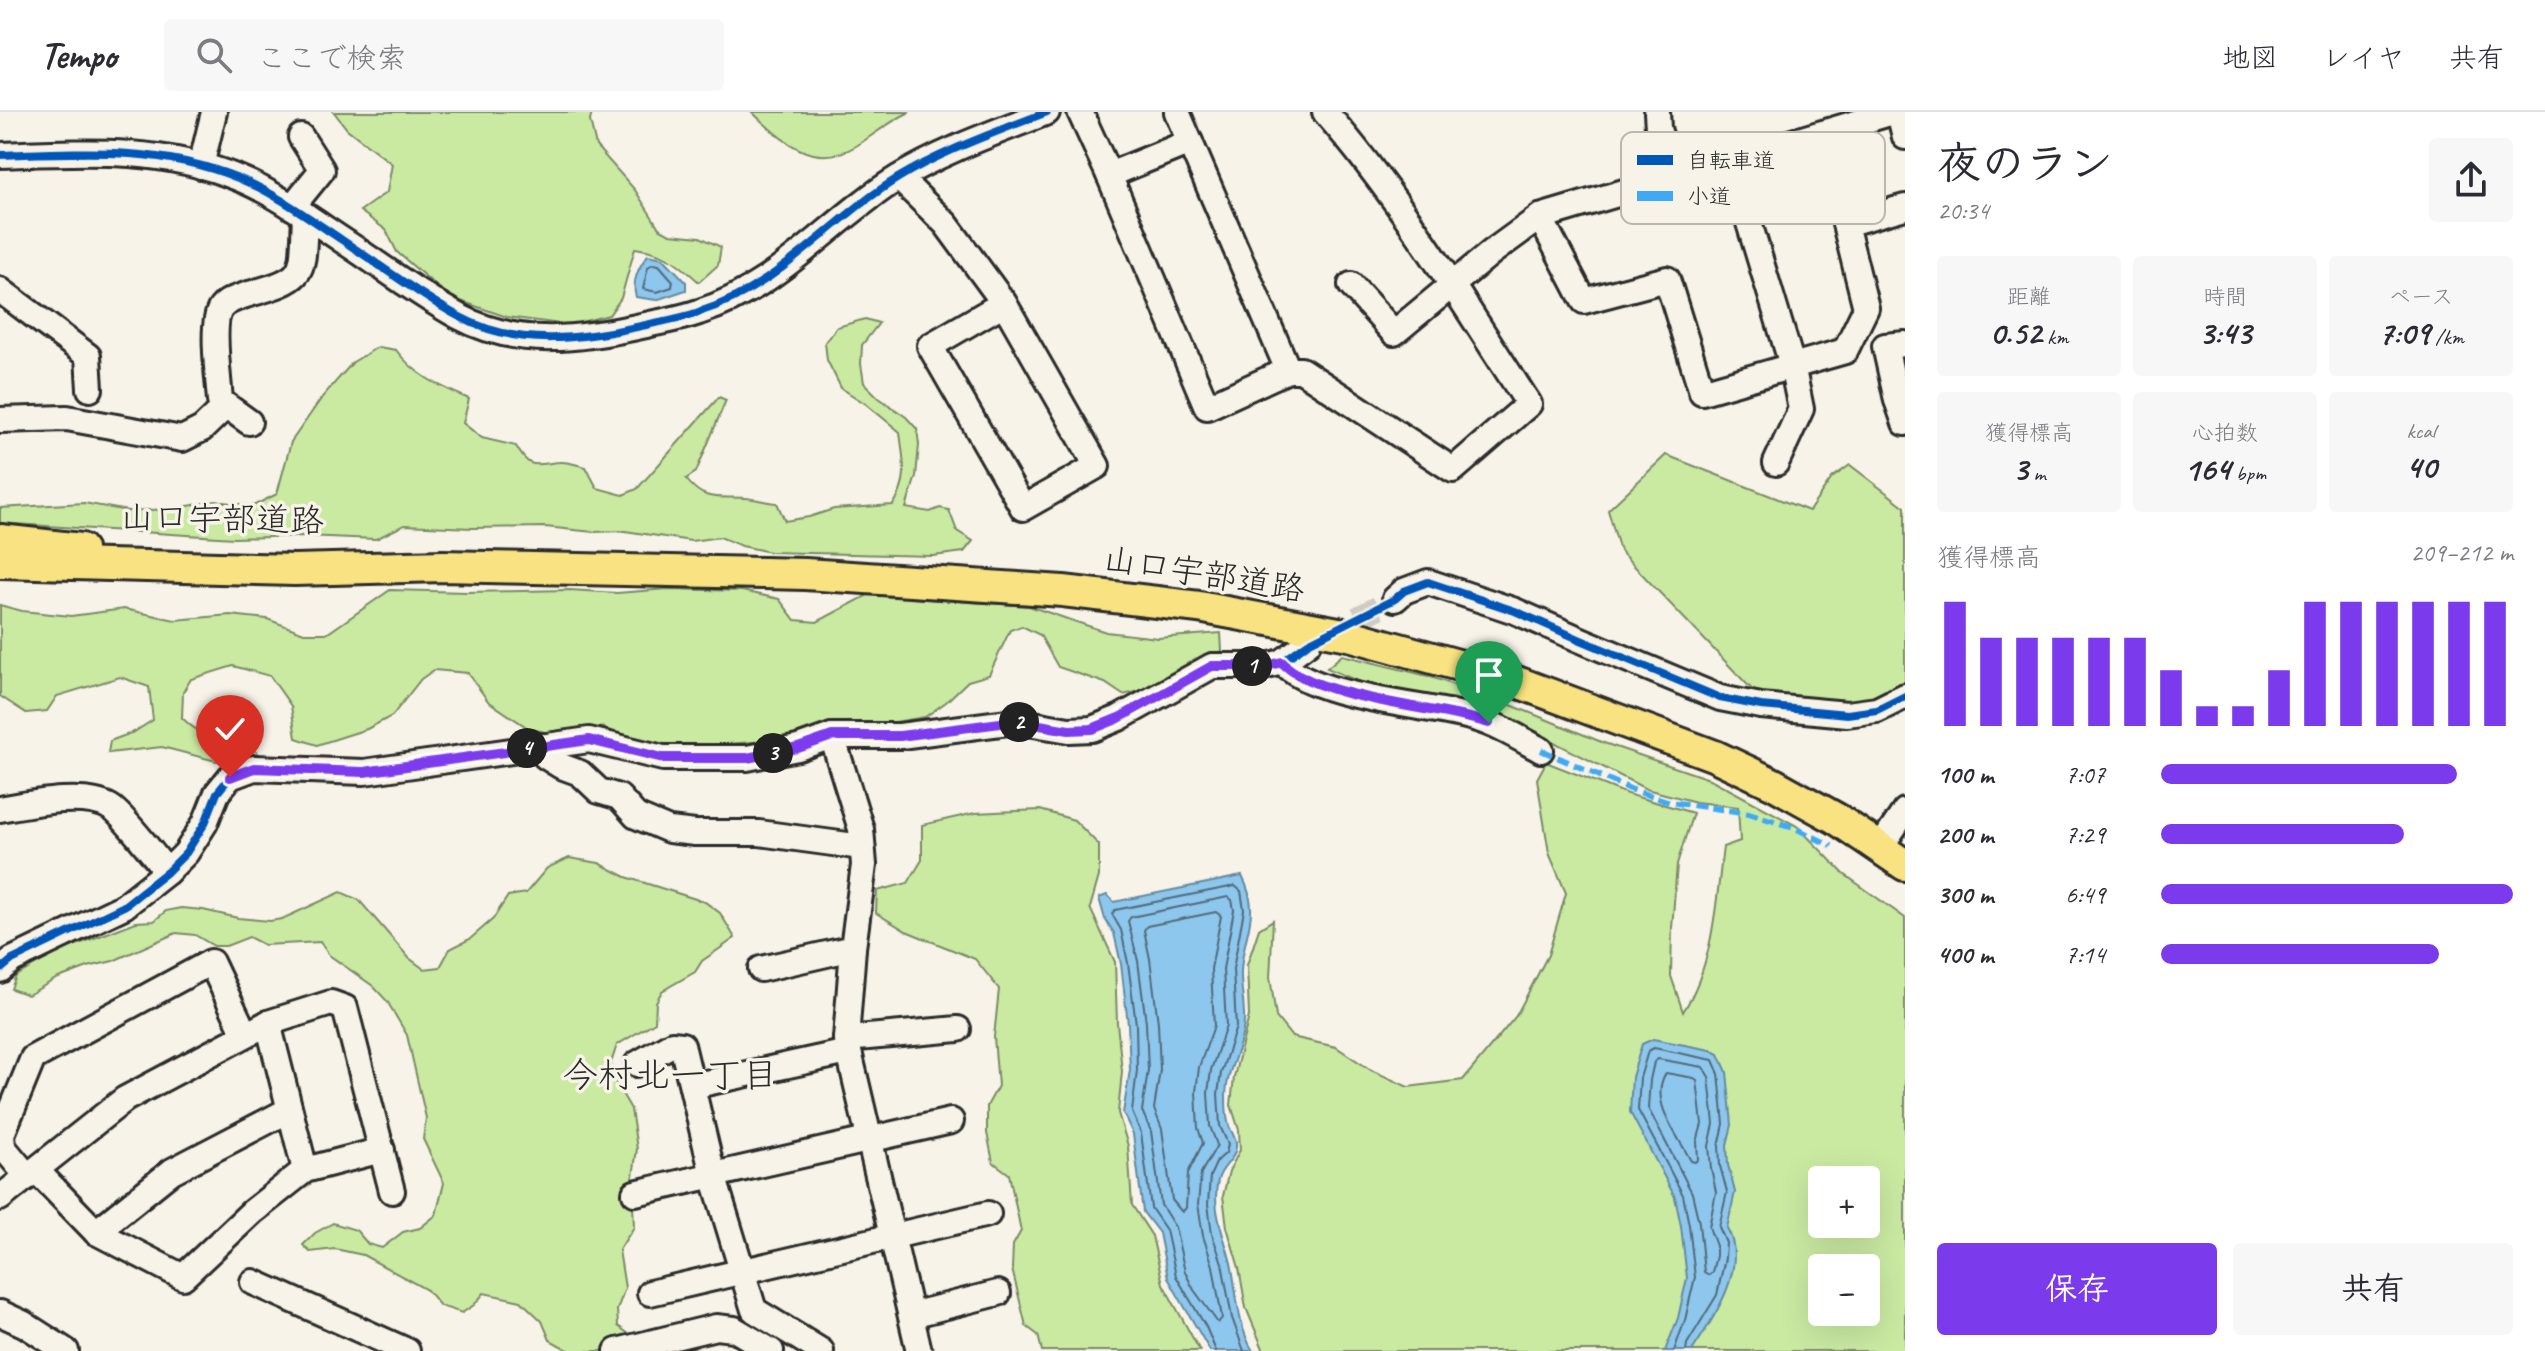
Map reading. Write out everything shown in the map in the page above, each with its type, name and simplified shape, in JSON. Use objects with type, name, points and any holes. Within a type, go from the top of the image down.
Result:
[{"type":"main road","points":[[0,540],[111,553]]},
{"type":"main road","name":"山口宇部道路","points":[[0,549],[298,556],[443,566],[805,574],[939,581],[1131,598],[1275,620],[1362,639],[1509,679],[1715,756],[1837,819],[1905,865]]},
{"type":"main road","name":"山口宇部道路","points":[[0,564],[295,570],[443,566]]},
{"type":"street","points":[[201,166],[214,112]]},
{"type":"street","points":[[0,155],[110,152],[160,156],[237,178],[299,211],[459,317],[507,334],[554,340],[699,313],[730,300],[784,268],[849,214],[899,178],[965,145],[1047,112]]},
{"type":"street","points":[[1080,112],[1207,407],[1288,370],[1301,370],[1453,470],[1529,404],[1398,205],[1358,150],[1325,112]]},
{"type":"street","points":[[1177,112],[1288,370]]},
{"type":"street","points":[[1827,132],[1896,112],[1905,137]]},
{"type":"street","points":[[249,422],[220,401],[215,334],[221,308],[236,298],[285,284],[295,277],[301,267],[299,211],[322,170],[301,137]]},
{"type":"street","points":[[1109,175],[1190,142]]},
{"type":"street","points":[[899,178],[946,224],[1004,303],[1097,466],[1023,508],[930,346],[1004,303]]},
{"type":"street","points":[[1351,285],[1394,333],[1540,217],[1621,193]]},
{"type":"street","points":[[1885,213],[1905,207]]},
{"type":"street","points":[[1540,217],[1584,301],[1667,279],[1702,392],[1845,351],[1866,308],[1845,224]]},
{"type":"street","points":[[1749,224],[1792,365],[1801,409],[1776,463]]},
{"type":"street","points":[[0,290],[88,356],[90,389]]},
{"type":"street","points":[[1905,344],[1885,346],[1905,423]]},
{"type":"street","points":[[0,420],[67,418],[182,439],[202,429],[226,406]]},
{"type":"street","points":[[1395,599],[1404,591],[1428,582],[1515,611],[1720,698],[1761,706],[1847,714],[1877,710],[1905,696]]},
{"type":"street","points":[[0,970],[12,960],[124,906],[167,872],[186,853],[205,823],[217,793],[230,777],[254,768],[364,772],[589,740],[663,758],[747,758],[798,748],[832,736],[900,736],[1016,721],[1069,730],[1092,729],[1119,718],[1212,666],[1267,666],[1282,662],[1308,643]]},
{"type":"street","points":[[1282,662],[1289,671],[1303,679],[1381,701],[1470,717],[1489,723],[1541,750]]},
{"type":"street","points":[[832,736],[861,829],[864,865],[853,948],[847,1046],[919,1351]]},
{"type":"street","points":[[540,746],[545,756],[580,773],[599,791],[619,797],[636,816],[669,830],[759,833],[862,847]]},
{"type":"street","points":[[0,809],[31,803],[88,801],[111,807],[167,872]]},
{"type":"street","points":[[1880,848],[1905,811]]},
{"type":"street","points":[[761,969],[853,948]]},
{"type":"street","points":[[245,1034],[211,962],[33,1058],[2,1134],[3,1147],[96,1232],[183,1277],[252,1212],[305,1170],[382,1150]]},
{"type":"street","points":[[0,1198],[125,1099],[268,1023],[331,1003],[345,1008],[392,1191]]},
{"type":"street","points":[[268,1023],[305,1170]]},
{"type":"street","points":[[692,1086],[847,1046],[958,1029]]},
{"type":"street","points":[[637,1064],[672,1044],[682,1045],[713,1175],[754,1310],[821,1351]]},
{"type":"street","points":[[96,1232],[172,1171],[289,1110]]},
{"type":"street","points":[[635,1193],[951,1121]]},
{"type":"street","points":[[650,1293],[988,1214]]},
{"type":"street","points":[[253,1282],[402,1350]]},
{"type":"street","points":[[911,1315],[998,1293]]},
{"type":"street","points":[[0,1313],[24,1324],[66,1351]]},
{"type":"street","points":[[617,1351],[716,1327],[734,1329],[771,1351]]},
{"type":"green space","points":[[334,112],[592,112],[590,121],[596,146],[635,190],[659,228],[670,234],[700,237],[721,247],[718,265],[699,282],[670,259],[635,248],[621,298],[609,315],[569,325],[507,317],[449,297],[397,252],[386,230],[360,211],[387,192],[392,164],[347,129]]},
{"type":"green space","points":[[752,112],[910,112],[856,146],[826,155],[813,154],[787,142]]},
{"type":"green space","points":[[865,319],[879,323],[862,345],[864,383],[917,429],[916,476],[906,508],[930,512],[940,508],[949,510],[957,531],[973,541],[964,552],[933,556],[770,552],[720,537],[691,541],[625,531],[594,532],[545,527],[404,525],[376,539],[304,536],[234,538],[0,523],[0,508],[84,503],[128,511],[171,509],[216,501],[253,506],[277,494],[291,442],[323,396],[353,362],[378,347],[396,350],[420,374],[469,399],[463,423],[482,438],[516,446],[529,463],[562,462],[586,467],[597,488],[623,495],[637,489],[719,397],[726,400],[696,472],[686,479],[699,492],[712,497],[777,503],[785,521],[834,509],[893,505],[903,479],[900,432],[841,388],[827,360],[825,342],[837,327]]},
{"type":"green space","points":[[1666,455],[1809,511],[1832,478],[1850,465],[1905,507],[1905,686],[1864,704],[1761,699],[1620,551],[1608,510]]},
{"type":"green space","points":[[668,589],[742,591],[779,599],[795,620],[817,622],[868,595],[1029,606],[1106,632],[1158,638],[1221,633],[1222,651],[1149,689],[1123,695],[1105,683],[1058,667],[1040,635],[1022,626],[1010,630],[989,675],[968,681],[925,717],[889,723],[843,724],[815,728],[778,740],[713,745],[624,741],[603,727],[549,733],[528,728],[488,701],[468,673],[434,670],[421,679],[392,716],[367,729],[317,745],[296,738],[291,706],[270,676],[233,666],[191,679],[183,692],[182,718],[198,730],[248,744],[262,758],[216,761],[162,747],[108,753],[110,741],[134,732],[153,720],[149,687],[120,677],[57,696],[47,711],[26,713],[0,696],[0,605],[22,611],[71,616],[124,609],[175,620],[230,615],[267,619],[304,633],[328,633],[390,590],[617,593]]},
{"type":"green space","points":[[1342,655],[1428,676],[1712,780],[1797,826],[1844,874],[1905,918],[1905,1351],[1264,1351],[1246,1308],[1223,1196],[1229,1171],[1240,1150],[1239,1130],[1231,1105],[1234,1077],[1249,1016],[1247,965],[1259,929],[1273,920],[1270,977],[1276,1017],[1292,1037],[1336,1047],[1371,1070],[1408,1087],[1463,1080],[1516,1016],[1548,955],[1566,893],[1549,853],[1537,779],[1546,762],[1627,794],[1693,813],[1677,864],[1672,928],[1671,976],[1683,1012],[1707,953],[1723,847],[1740,841],[1738,807],[1696,802],[1646,789],[1505,717],[1369,686],[1327,668]]},
{"type":"green space","points":[[1040,810],[1074,820],[1099,845],[1099,876],[1090,908],[1115,962],[1122,1071],[1118,1113],[1128,1146],[1132,1205],[1152,1236],[1163,1284],[1200,1351],[1042,1351],[1038,1335],[1026,1326],[1012,1269],[1013,1245],[1021,1231],[1009,1174],[993,1162],[987,1133],[987,1106],[998,1086],[994,1037],[999,989],[975,959],[906,931],[876,913],[877,891],[908,883],[922,860],[922,825],[975,813]]},
{"type":"green space","points":[[569,858],[599,863],[626,877],[705,902],[720,913],[735,938],[702,961],[695,972],[662,991],[656,1002],[655,1022],[617,1045],[611,1063],[617,1085],[631,1109],[637,1149],[632,1183],[634,1227],[619,1250],[625,1288],[617,1310],[618,1326],[629,1334],[631,1340],[604,1351],[570,1351],[550,1340],[542,1321],[521,1301],[484,1293],[462,1313],[440,1306],[427,1290],[363,1255],[335,1249],[310,1252],[303,1245],[315,1233],[333,1223],[356,1230],[368,1244],[382,1248],[403,1232],[420,1228],[436,1215],[444,1183],[423,1139],[426,1118],[407,1035],[387,1001],[373,986],[329,955],[320,942],[264,945],[249,937],[226,946],[214,946],[195,935],[176,933],[113,961],[56,979],[28,995],[11,989],[16,976],[58,952],[136,922],[154,921],[166,911],[181,908],[203,910],[270,921],[282,919],[341,892],[359,900],[409,958],[424,969],[440,967],[450,949],[470,939],[493,919],[508,896],[526,893],[547,868]]},
{"type":"water","points":[[648,255],[663,258],[686,282],[686,290],[656,300],[636,297],[634,286],[637,274]]},
{"type":"water","points":[[1242,876],[1251,902],[1241,971],[1244,1024],[1226,1096],[1227,1119],[1236,1149],[1220,1175],[1216,1201],[1241,1319],[1253,1351],[1210,1351],[1168,1278],[1159,1233],[1143,1212],[1133,1134],[1123,1113],[1130,1070],[1121,964],[1114,933],[1105,919],[1099,898],[1107,895],[1114,902]]},
{"type":"water","points":[[1653,1039],[1711,1050],[1719,1054],[1727,1072],[1732,1125],[1727,1145],[1728,1165],[1735,1192],[1727,1228],[1733,1243],[1734,1259],[1719,1308],[1692,1351],[1665,1351],[1678,1318],[1687,1278],[1681,1226],[1675,1197],[1630,1112],[1632,1077],[1642,1044]]},
{"type":"tunnel","points":[[1325,635],[1395,599]]},
{"type":"marked path","points":[[1541,750],[1630,789],[1670,802],[1749,813],[1795,828],[1832,846]]},
{"type":"cycle path","points":[[0,155],[120,153],[179,160],[209,168],[252,184],[278,198],[458,316],[504,333],[551,338],[622,330],[686,316],[727,301],[779,270],[898,178],[952,150],[1047,112]]},
{"type":"cycle path","points":[[0,970],[12,960],[124,906],[167,872],[186,853],[205,823],[217,793],[230,777],[254,768],[364,772],[589,740],[663,758],[747,758],[798,748],[832,736],[900,736],[1016,721],[1069,730],[1092,729],[1119,718],[1212,666],[1267,666],[1282,662],[1308,643],[1395,599],[1404,591],[1428,582],[1515,611],[1720,698],[1761,706],[1847,714],[1877,710],[1905,696]]},
{"type":"district","name":"今村北一丁目","points":[[670,1074]]},
{"type":"route","points":[[230,777],[254,768],[364,772],[589,740],[663,758],[747,758],[798,748],[832,736],[900,736],[1016,721],[1069,730],[1092,729],[1119,718],[1212,666],[1267,666],[1282,662],[1289,671],[1303,679],[1381,701],[1489,723]]}]
